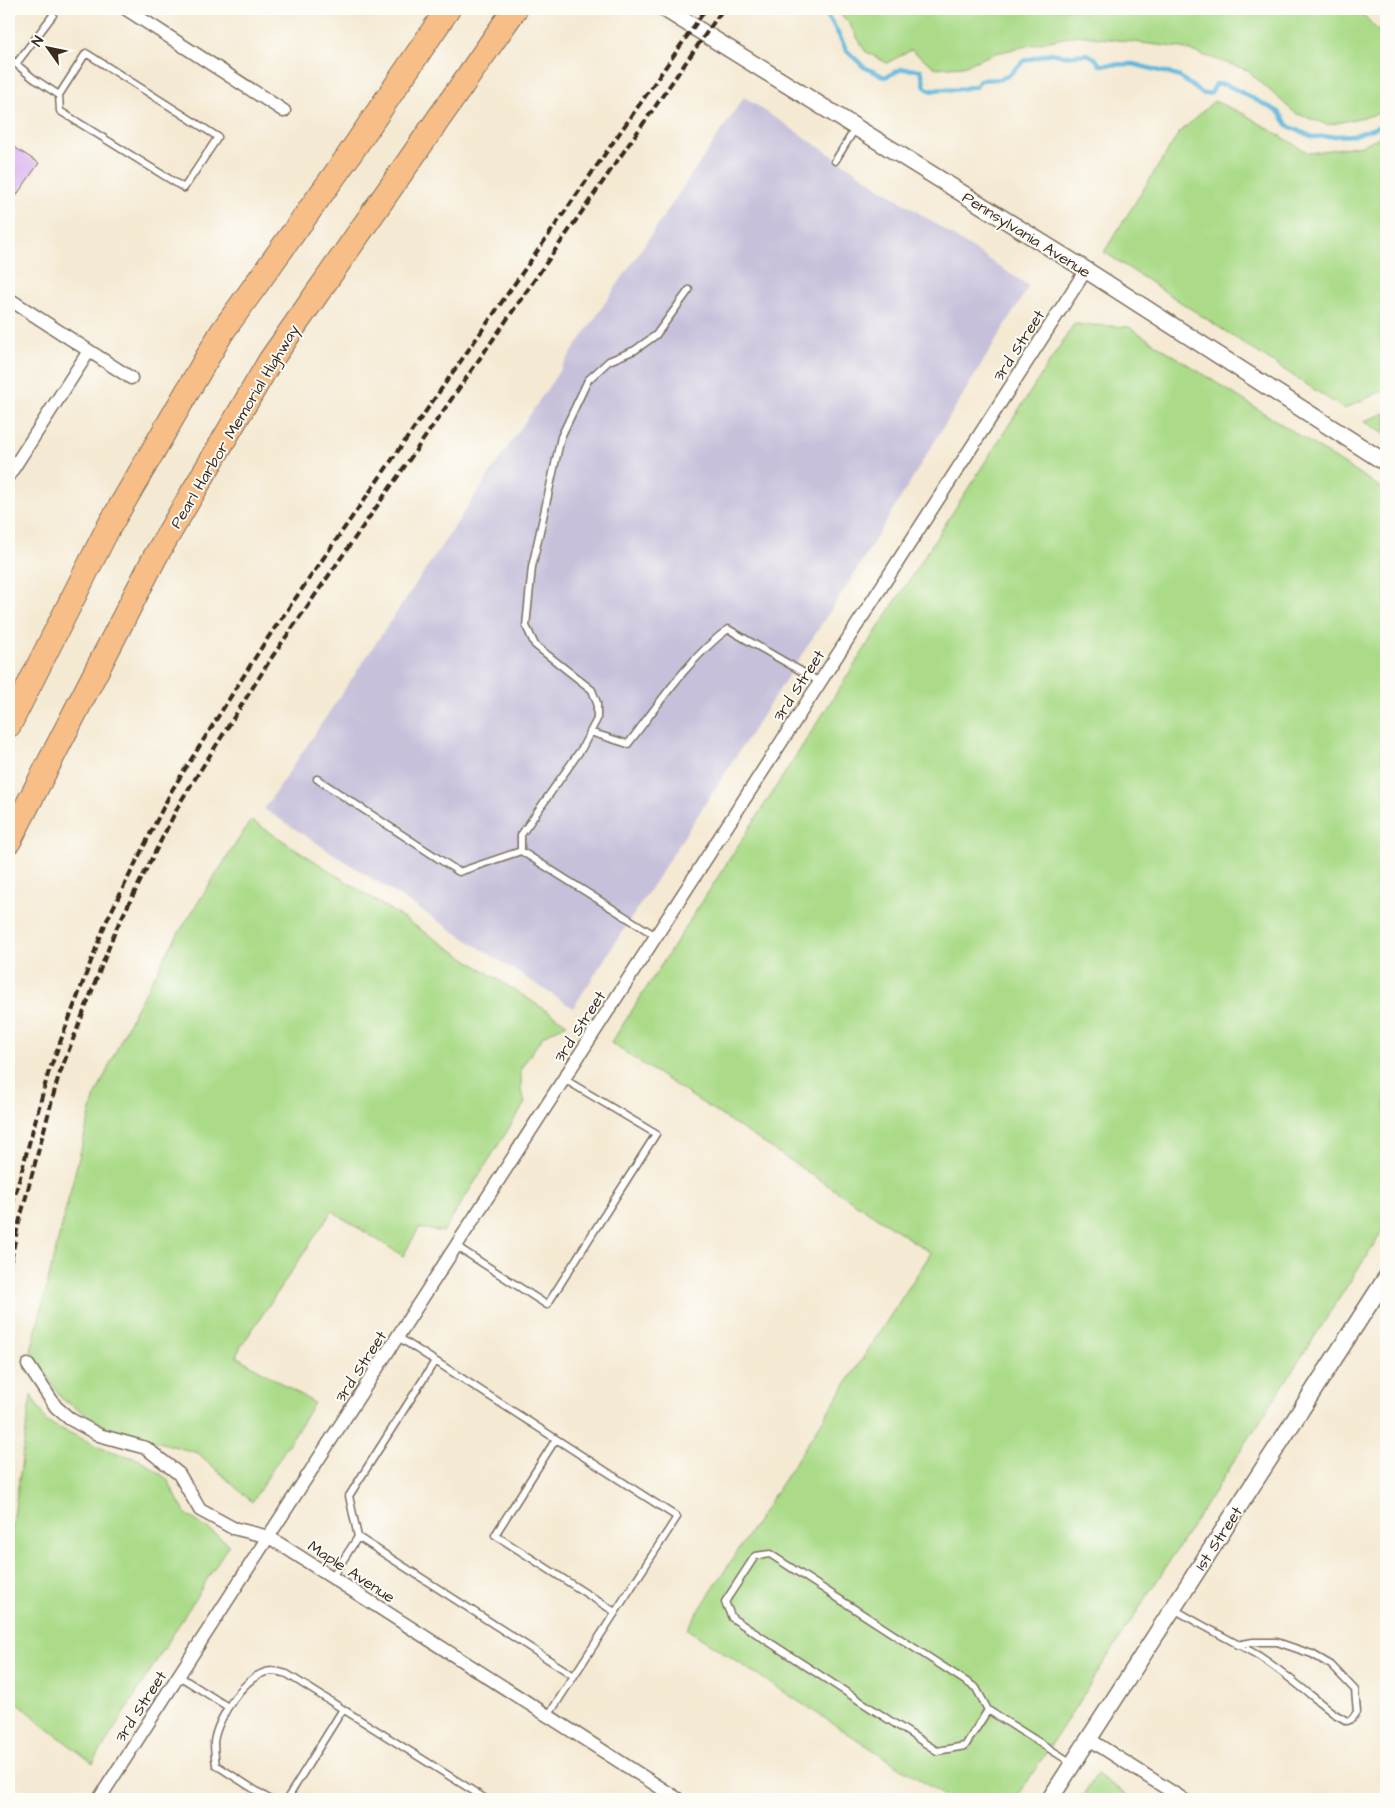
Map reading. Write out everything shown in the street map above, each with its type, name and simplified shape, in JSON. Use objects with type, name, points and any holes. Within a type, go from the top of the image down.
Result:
[{"type":"highway","points":[[9,725],[107,530],[222,332],[347,158],[448,9]]},
{"type":"highway","name":"Pearl Harbor Memorial Highway","points":[[9,841],[155,557],[270,361],[515,9]]},
{"type":"street","points":[[126,9],[284,111]]},
{"type":"street","name":"Pennsylvania Avenue","points":[[665,9],[1086,270],[1386,463]]},
{"type":"street","name":"3rd Street","points":[[99,1799],[1086,270]]},
{"type":"street","points":[[9,299],[130,378]]},
{"type":"street","points":[[9,475],[89,351]]},
{"type":"street","name":"1st Street","points":[[1050,1799],[1386,1278]]},
{"type":"street","name":"Maple Avenue","points":[[28,1365],[56,1408],[99,1435],[146,1448],[179,1474],[200,1510],[233,1528],[269,1537],[678,1799]]},
{"type":"street","points":[[1089,1738],[1183,1799]]},
{"type":"lane","points":[[16,64],[53,15],[51,9]]},
{"type":"lane","points":[[86,53],[218,137],[184,188],[60,111],[59,95],[86,53]]},
{"type":"lane","points":[[9,58],[33,78],[59,95]]},
{"type":"lane","points":[[835,162],[856,128]]},
{"type":"lane","points":[[521,851],[521,835],[582,748],[597,719],[597,703],[592,690],[535,645],[526,626],[532,566],[561,437],[588,380],[608,361],[635,350],[656,335],[689,290]]},
{"type":"lane","points":[[590,732],[628,744],[682,674],[712,641],[728,629],[820,682]]},
{"type":"lane","points":[[317,779],[459,872],[521,851]]},
{"type":"lane","points":[[521,851],[656,936]]},
{"type":"lane","points":[[456,1246],[548,1305],[656,1134],[564,1079]]},
{"type":"lane","points":[[398,1337],[677,1517],[548,1716]]},
{"type":"lane","points":[[435,1361],[349,1496],[358,1537],[574,1676]]},
{"type":"lane","points":[[556,1439],[495,1535],[615,1612]]},
{"type":"lane","points":[[332,1577],[358,1537]]},
{"type":"lane","points":[[988,1710],[965,1746],[937,1750],[732,1618],[726,1602],[755,1556],[770,1554],[976,1688],[988,1710],[1073,1764]]},
{"type":"lane","points":[[1173,1609],[1237,1645],[1258,1656],[1338,1716],[1347,1721],[1352,1719],[1357,1712],[1356,1690],[1331,1665],[1312,1654],[1277,1642],[1253,1642],[1237,1645]]},
{"type":"lane","points":[[269,1799],[216,1765],[214,1742],[228,1707],[242,1687],[256,1677],[271,1671],[287,1674],[486,1799]]},
{"type":"lane","points":[[179,1676],[228,1707]]},
{"type":"lane","points":[[287,1799],[343,1709]]},
{"type":"shaded area","points":[[744,97],[1029,286],[856,571],[573,1008],[264,809]]},
{"type":"green space","points":[[836,9],[1358,9],[1386,37],[1386,110],[1382,113],[1328,125],[1295,113],[1247,70],[1182,48],[1077,35],[996,53],[963,66],[936,68],[911,50],[887,63],[865,51],[849,23]]},
{"type":"green space","points":[[1214,101],[1244,114],[1309,153],[1362,145],[1386,134],[1386,392],[1380,392],[1344,409],[1104,252],[1179,133]]},
{"type":"green space","points":[[1074,324],[1129,327],[1386,491],[1386,1226],[1016,1799],[949,1799],[687,1629],[931,1253],[611,1043]]},
{"type":"green space","points":[[1386,413],[1386,435],[1364,421]]},
{"type":"green space","points":[[251,820],[567,1024],[543,1036],[521,1068],[521,1091],[525,1103],[443,1232],[419,1228],[403,1256],[332,1211],[240,1348],[236,1356],[314,1403],[252,1502],[198,1453],[105,1427],[62,1399],[31,1351],[94,1099],[132,1016],[176,937]]},
{"type":"green space","points":[[31,1395],[47,1422],[104,1449],[141,1460],[167,1479],[185,1513],[229,1544],[93,1763],[43,1725],[20,1704],[9,1701],[9,1551]]},
{"type":"green space","points":[[1097,1774],[1133,1799],[1081,1799]]},
{"type":"building","points":[[9,144],[39,163],[9,206]]},
{"type":"waterway","points":[[822,9],[833,24],[847,51],[864,67],[885,77],[902,69],[921,70],[925,87],[931,91],[976,87],[980,80],[1001,79],[1009,75],[1024,61],[1051,53],[1064,56],[1087,54],[1095,58],[1100,65],[1133,64],[1180,77],[1203,94],[1211,93],[1216,84],[1227,85],[1279,112],[1288,126],[1313,137],[1355,135],[1386,124]]},
{"type":"waterway","points":[[1382,9],[1386,17]]},
{"type":"railway","points":[[9,1217],[48,1074],[106,922],[172,790],[265,642],[706,9]]},
{"type":"railway","points":[[9,1272],[17,1230],[58,1078],[116,929],[181,801],[272,657],[723,9]]}]
